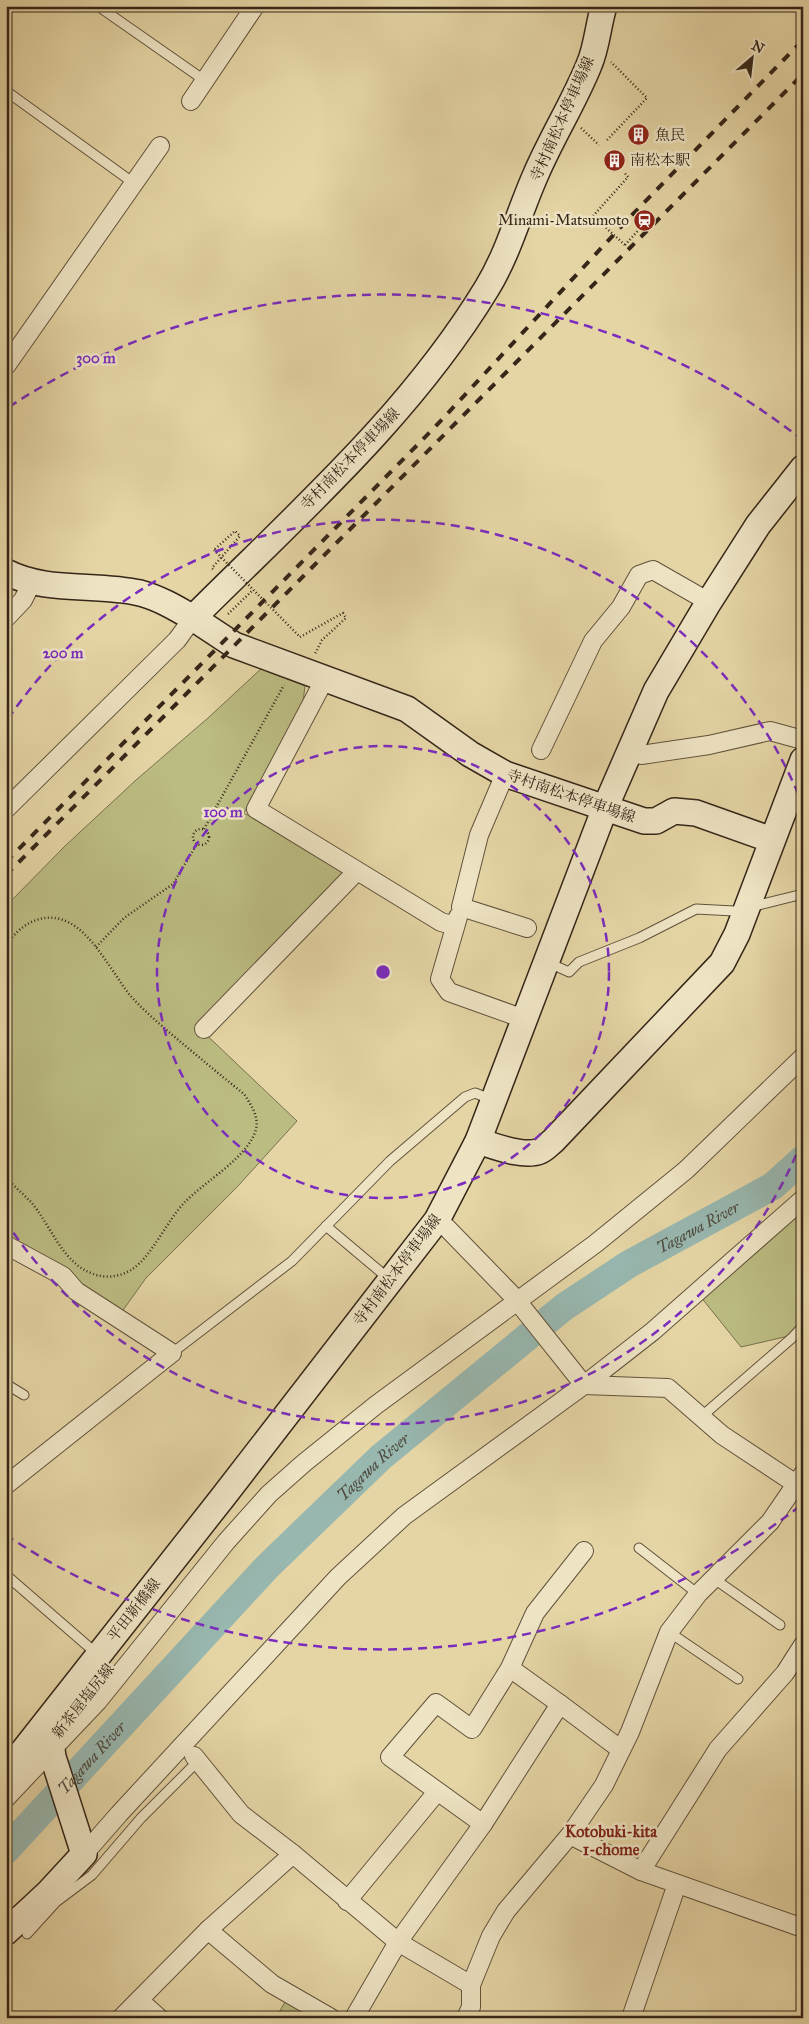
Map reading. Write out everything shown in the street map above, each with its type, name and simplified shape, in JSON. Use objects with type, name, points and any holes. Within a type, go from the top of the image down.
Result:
[{"type":"main road","name":"寺村南松本停車場線","points":[[604,6],[590,64],[535,175],[504,255],[488,287],[469,316],[396,412],[368,444],[193,618],[234,645],[407,708],[470,754],[505,774],[644,821],[656,821],[674,811],[696,813],[772,840]]},
{"type":"main road","name":"寺村南松本停車場線","points":[[223,1497],[437,1220],[478,1141],[605,808],[656,692],[709,602],[758,525],[803,468]]},
{"type":"main road","points":[[6,572],[32,582],[140,593],[168,603],[193,618]]},
{"type":"main road","points":[[478,1141],[502,1149],[525,1153],[540,1152],[553,1141],[722,963],[736,934],[803,760]]},
{"type":"main road","name":"平田新橋線","points":[[9,1761],[99,1656],[223,1497]]},
{"type":"main road","name":"新茶屋塩尻線","points":[[82,1848],[52,1750],[193,1562],[203,1546],[223,1497]]},
{"type":"main road","points":[[6,1787],[52,1750]]},
{"type":"main road","points":[[16,1933],[52,1897],[82,1848]]},
{"type":"street","points":[[191,101],[255,6]]},
{"type":"street","points":[[6,366],[160,146]]},
{"type":"street","points":[[541,750],[593,640],[621,607],[639,575],[653,570],[709,602]]},
{"type":"street","points":[[6,618],[23,600],[32,582]]},
{"type":"street","points":[[6,809],[177,640],[193,618]]},
{"type":"street","points":[[323,678],[320,688],[256,809],[441,922],[455,926]]},
{"type":"street","points":[[641,755],[709,745],[770,731],[803,740]]},
{"type":"street","points":[[505,774],[479,835],[440,979],[449,992],[524,1019]]},
{"type":"street","points":[[204,1029],[357,871]]},
{"type":"street","points":[[461,907],[527,928]]},
{"type":"street","points":[[6,1798],[98,1701],[226,1542],[269,1494],[339,1433],[519,1305],[686,1170],[803,1057]]},
{"type":"street","points":[[82,1848],[119,1814],[338,1577],[404,1516],[654,1331],[803,1198]]},
{"type":"street","points":[[437,1220],[454,1234],[514,1297],[582,1383],[668,1388],[722,1435],[799,1479],[770,1522],[698,1594],[669,1632],[630,1732],[620,1748],[604,1785],[570,1835],[506,1911],[491,1936],[471,1985],[471,2007],[466,2018]]},
{"type":"street","points":[[6,1245],[63,1276],[76,1291],[172,1353],[6,1485]]},
{"type":"street","points":[[483,1824],[390,1757],[436,1703],[472,1729],[510,1668],[535,1613],[584,1551]]},
{"type":"street","points":[[641,1871],[718,1750],[784,1673],[803,1645]]},
{"type":"street","points":[[510,1668],[620,1748]]},
{"type":"street","points":[[354,2018],[398,1942],[483,1824],[560,1704]]},
{"type":"street","points":[[202,1726],[196,1759],[241,1814],[293,1854],[398,1942],[471,1985]]},
{"type":"street","points":[[119,1814],[136,1808],[151,1795],[177,1766],[196,1759]]},
{"type":"street","points":[[348,1901],[437,1792]]},
{"type":"street","points":[[570,1835],[641,1871],[803,1928]]},
{"type":"street","points":[[121,2018],[208,1930],[293,1854]]},
{"type":"street","points":[[631,2018],[677,1884]]},
{"type":"street","points":[[208,1930],[272,1984],[331,2018]]},
{"type":"street","points":[[139,2000],[159,2018]]},
{"type":"lane","points":[[98,6],[204,80]]},
{"type":"lane","points":[[6,91],[135,184]]},
{"type":"lane","points":[[545,964],[569,972],[579,962],[639,938],[696,909],[734,911],[803,894]]},
{"type":"lane","points":[[172,1353],[292,1261],[390,1161],[465,1097],[475,1093],[493,1100]]},
{"type":"lane","points":[[326,1226],[391,1281]]},
{"type":"lane","points":[[701,1417],[792,1338],[803,1326]]},
{"type":"lane","points":[[6,1384],[24,1394]]},
{"type":"lane","points":[[640,1548],[698,1594]]},
{"type":"lane","points":[[6,1575],[99,1656]]},
{"type":"lane","points":[[713,1578],[780,1625]]},
{"type":"lane","points":[[669,1632],[738,1679]]},
{"type":"lane","points":[[52,1897],[92,1875],[141,1818],[196,1759]]},
{"type":"path","points":[[607,140],[647,98],[609,60]]},
{"type":"path","points":[[577,124],[599,145]]},
{"type":"path","points":[[624,172],[628,177],[593,216],[624,245],[643,225]]},
{"type":"path","points":[[212,568],[240,536],[236,531],[214,550],[252,590],[300,637],[343,613],[346,618],[322,640]]},
{"type":"path","points":[[228,614],[252,590]]},
{"type":"path","points":[[204,829],[284,685]]},
{"type":"path","points":[[204,829],[209,835],[208,841],[202,845],[196,844],[193,840],[193,834],[196,830],[204,829]]},
{"type":"path","points":[[96,947],[124,918],[172,884],[196,844]]},
{"type":"path","points":[[6,946],[13,935],[29,922],[44,917],[60,919],[72,924],[84,933],[96,947],[129,994],[152,1018],[244,1094],[254,1110],[256,1128],[250,1144],[183,1204],[149,1251],[134,1268],[120,1276],[108,1277],[92,1274],[77,1265],[31,1202],[6,1178]]},
{"type":"green space","points":[[263,667],[266,671],[305,686],[303,702],[244,813],[341,871],[343,877],[196,1025],[297,1121],[238,1186],[146,1278],[121,1313],[6,1240],[6,906],[65,846]]},
{"type":"green space","points":[[803,1204],[803,1320],[789,1336],[741,1347],[700,1296]]},
{"type":"green space","points":[[286,2000],[319,2018],[276,2018]]},
{"type":"waterway","name":"Tagawa River","points":[[6,1850],[267,1567],[381,1457],[564,1307],[629,1264],[773,1186],[803,1159]]},
{"type":"railway","points":[[6,862],[435,427],[632,215],[803,40]]},
{"type":"railway","points":[[6,875],[803,74]]},
{"type":"place","name":"魚民","points":[[639,135]]},
{"type":"place","name":"南松本駅","points":[[614,160]]},
{"type":"place","name":"Minami-Matsumoto","points":[[645,220]]},
{"type":"district","name":"Kotobuki-kita 1-chome","points":[[611,1840]]}]
